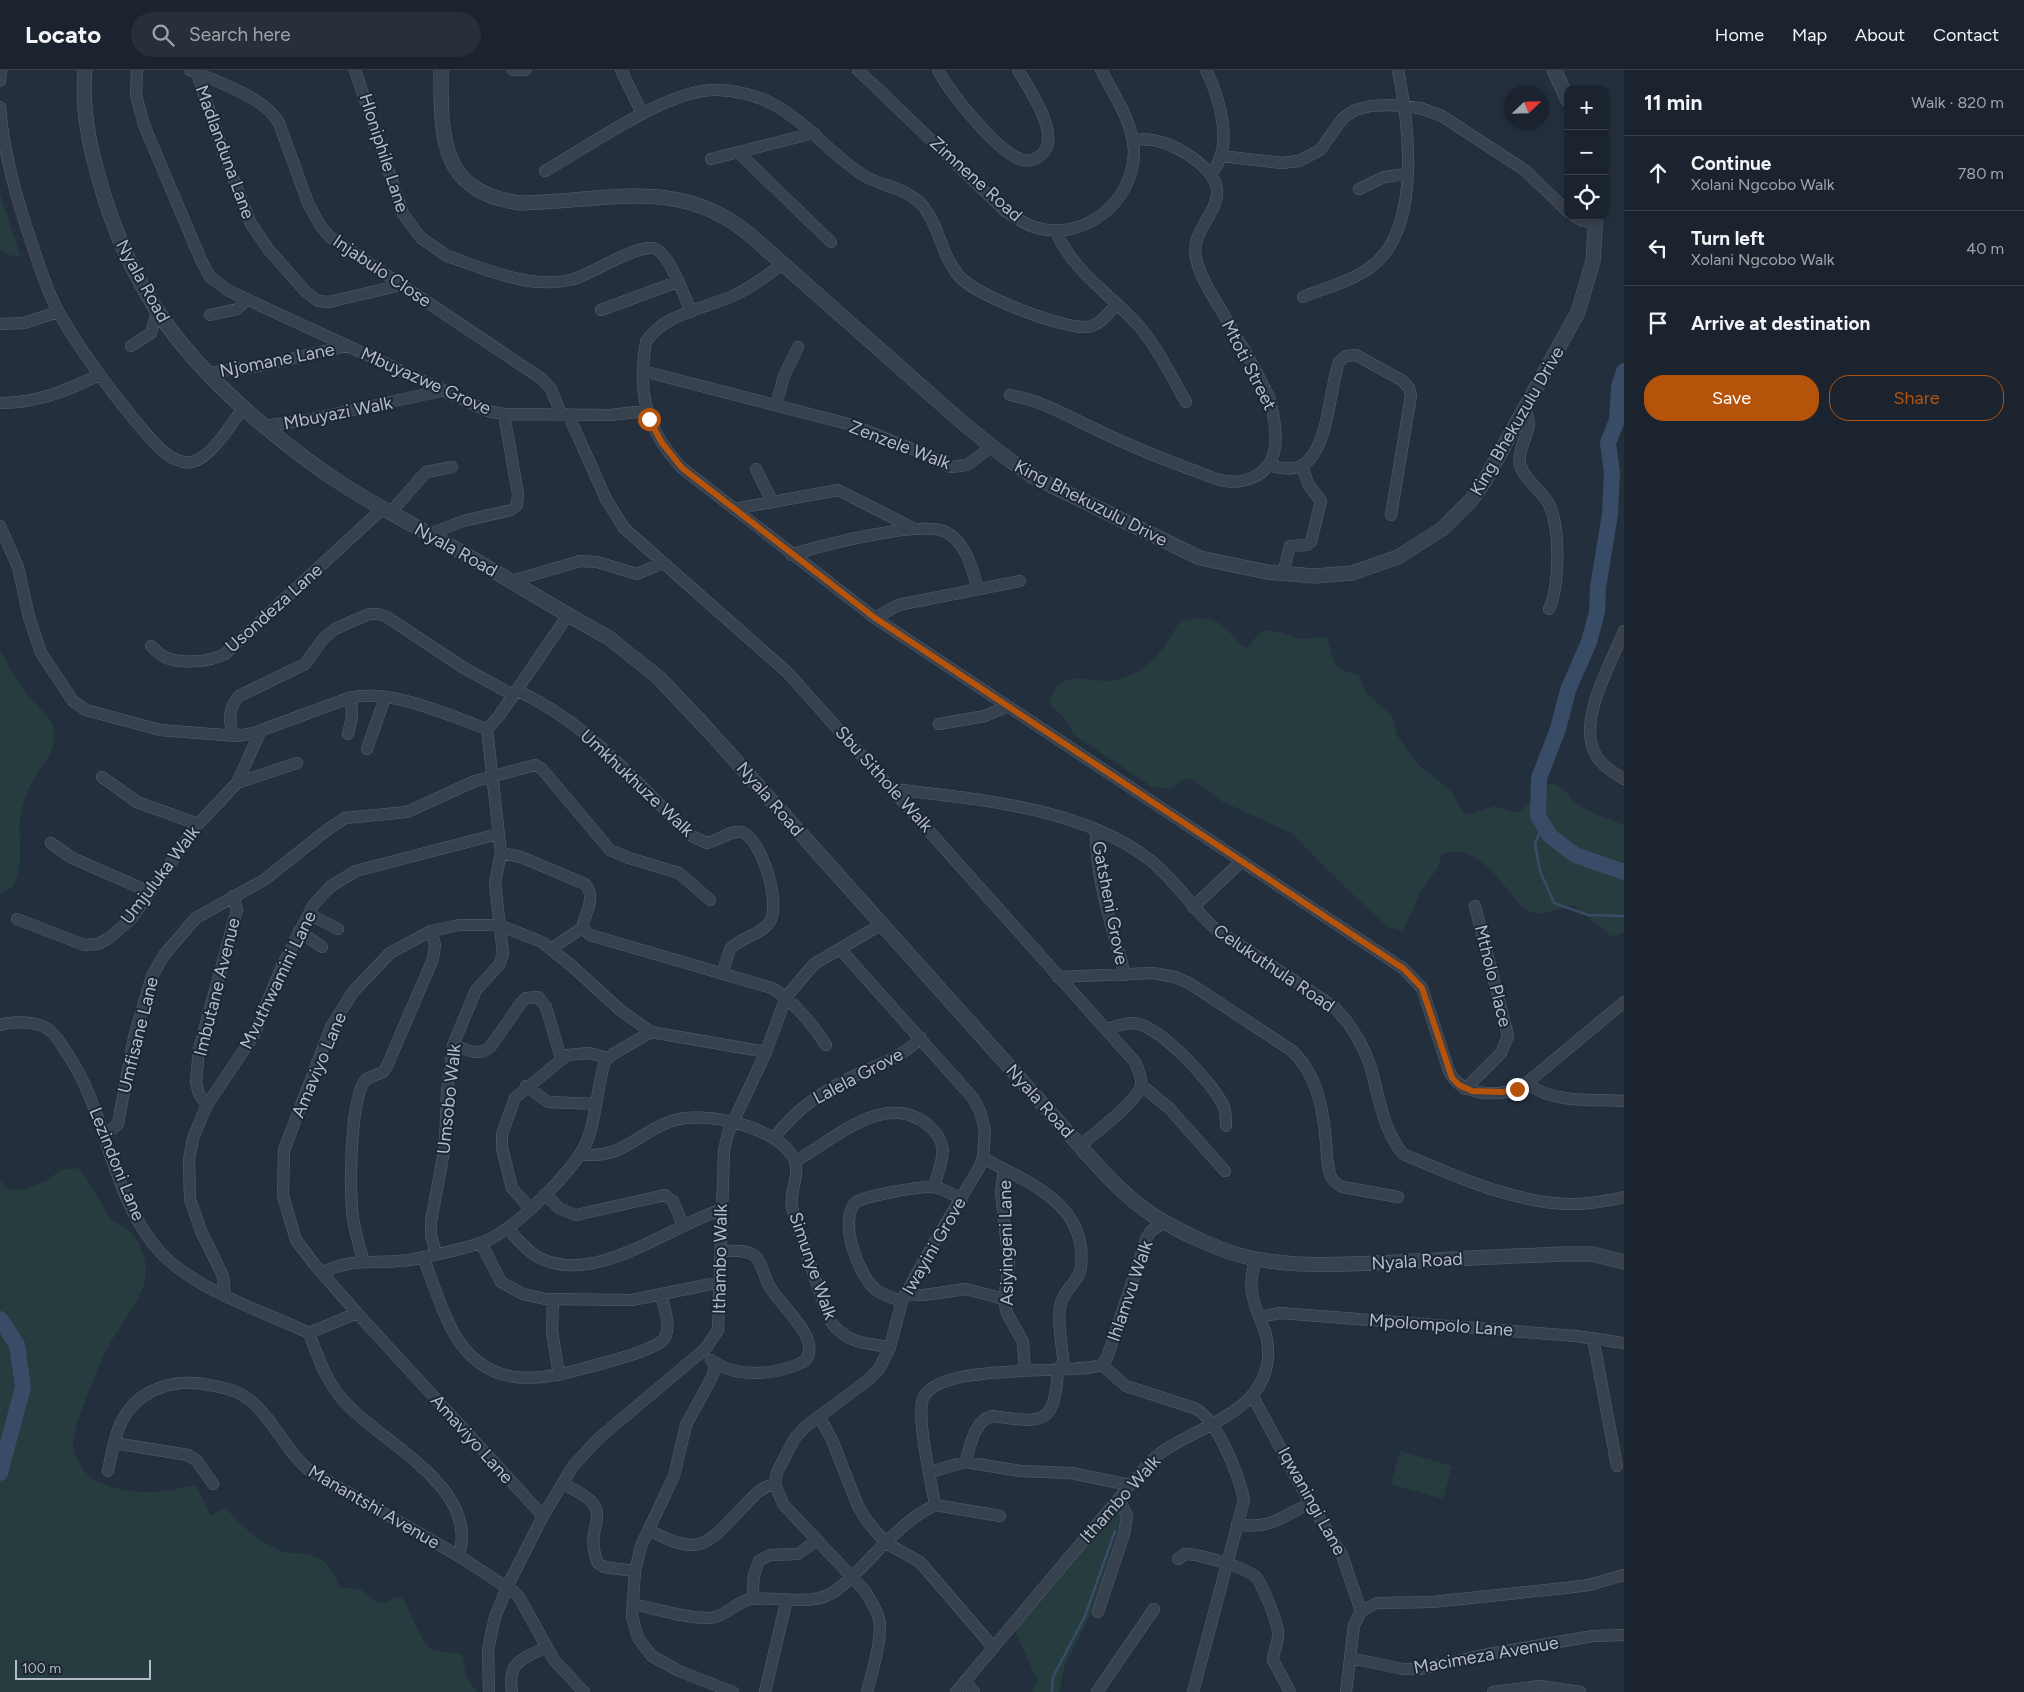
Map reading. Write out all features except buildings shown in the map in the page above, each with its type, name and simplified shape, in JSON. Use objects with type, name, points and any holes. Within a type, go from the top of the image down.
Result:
[{"type":"street","points":[[0,81],[1,70]]},
{"type":"street","name":"Nyala Road","points":[[85,70],[85,122],[103,192],[121,245],[140,285],[178,342],[243,408],[296,452],[386,511],[512,581],[609,638],[644,664],[666,685],[1120,1190],[1164,1222],[1212,1244],[1256,1259],[1298,1264],[1331,1264],[1592,1254],[1624,1262]]},
{"type":"street","name":"Mbuyazwe Grove","points":[[137,70],[136,94],[144,125],[205,270],[218,284],[478,408],[504,414],[610,415],[646,411]]},
{"type":"street","name":"Hloniphile Lane","points":[[355,70],[403,214],[417,233],[438,251],[520,279],[551,283],[573,279],[628,255],[650,248],[664,257],[691,312]]},
{"type":"street","name":"King Bhekuzulu Drive","points":[[441,70],[441,123],[446,149],[460,174],[470,185],[482,193],[503,201],[521,203],[638,196],[682,199],[702,205],[726,218],[782,264],[991,447],[1020,468],[1047,484],[1200,558],[1232,566],[1283,573],[1314,576],[1352,572],[1398,557],[1429,539],[1461,511],[1480,488],[1578,312],[1593,261],[1596,220]]},
{"type":"street","points":[[513,70],[526,70]]},
{"type":"street","points":[[621,70],[642,113]]},
{"type":"street","name":"Zimnene Road","points":[[858,70],[1004,210],[1027,224],[1055,230],[1086,225],[1098,218],[1117,200],[1131,172],[1133,140],[1127,119],[1101,70]]},
{"type":"street","points":[[938,70],[948,88],[964,108],[1011,154],[1025,161],[1035,159],[1044,153],[1049,141],[1049,134],[1040,111],[1018,70]]},
{"type":"street","points":[[1133,140],[1153,140],[1176,148],[1212,173],[1221,156],[1222,130],[1219,106],[1206,70]]},
{"type":"street","points":[[1303,297],[1364,272],[1381,257],[1401,225],[1407,174],[1404,106],[1398,70]]},
{"type":"street","points":[[1554,70],[1564,91]]},
{"type":"street","name":"Injabulo Close","points":[[194,72],[259,102],[270,110],[279,123],[303,191],[320,225],[343,247],[542,379],[551,389],[564,414]]},
{"type":"street","name":"Madlanduna Lane","points":[[194,72],[247,217],[269,250],[306,292],[318,300],[329,302],[401,285]]},
{"type":"street","points":[[545,171],[642,113],[690,94],[716,90],[730,91],[779,106],[814,133],[860,173],[897,188],[918,201],[930,217],[952,267],[968,285],[978,292],[1041,316],[1079,327],[1088,327],[1100,321],[1116,305]]},
{"type":"street","points":[[1221,156],[1282,163],[1299,161],[1320,150],[1343,118],[1355,110],[1371,106],[1404,106],[1429,110],[1451,121],[1526,171],[1564,208]]},
{"type":"street","points":[[0,107],[8,166],[43,276],[58,312],[98,376],[148,436],[170,456],[182,462],[192,462],[207,454],[243,408]]},
{"type":"street","points":[[711,159],[814,133]]},
{"type":"street","points":[[739,153],[831,242]]},
{"type":"street","name":"Mtoti Street","points":[[1212,173],[1216,185],[1214,206],[1210,218],[1196,239],[1195,255],[1207,286],[1269,397],[1277,436],[1276,447],[1268,465]]},
{"type":"street","points":[[1359,189],[1384,176],[1407,174]]},
{"type":"street","points":[[1055,230],[1070,259],[1144,333],[1186,402]]},
{"type":"street","points":[[782,264],[736,294],[662,325],[650,334],[646,342],[643,371],[643,400],[646,411],[670,456],[701,485],[875,618],[1415,978],[1422,988],[1428,1003],[1452,1078],[1465,1089],[1503,1092],[1517,1089],[1527,1083],[1624,1002]]},
{"type":"street","points":[[601,310],[677,282]]},
{"type":"street","points":[[210,315],[237,308],[247,299]]},
{"type":"street","points":[[0,324],[24,323],[58,312]]},
{"type":"street","points":[[131,346],[150,333],[157,312]]},
{"type":"street","name":"Njomane Lane","points":[[207,373],[259,366],[348,346]]},
{"type":"street","points":[[776,405],[784,376],[798,347]]},
{"type":"street","points":[[1010,395],[1033,400],[1139,450],[1218,479],[1240,482],[1254,477],[1268,465],[1284,468],[1302,465],[1316,450],[1323,432],[1338,366],[1342,358],[1356,355],[1392,374],[1409,388],[1411,396],[1391,515]]},
{"type":"street","name":"Zenzele Walk","points":[[643,371],[852,425],[910,447],[951,467],[967,464],[991,447]]},
{"type":"street","points":[[0,403],[39,400],[62,393],[98,376]]},
{"type":"street","name":"Mbuyazi Walk","points":[[264,426],[307,420],[441,391]]},
{"type":"street","points":[[1524,409],[1530,426],[1520,463],[1525,474],[1548,502],[1554,518],[1555,586],[1549,609]]},
{"type":"street","points":[[429,534],[457,523],[511,510],[518,505],[518,494],[504,414]]},
{"type":"street","name":"Sbu Sithole Walk","points":[[564,414],[618,520],[633,538],[772,656],[1058,977],[1107,1029],[1135,1062],[1140,1072],[1141,1085]]},
{"type":"street","points":[[1283,573],[1290,546],[1307,545],[1311,542],[1321,507],[1320,498],[1308,484],[1302,465]]},
{"type":"street","name":"Usondeza Lane","points":[[151,646],[162,656],[172,660],[212,659],[225,654],[386,511],[426,472],[452,467]]},
{"type":"street","points":[[756,469],[772,501]]},
{"type":"street","points":[[734,509],[838,490],[913,528]]},
{"type":"street","points":[[0,526],[18,567],[31,626],[41,653],[73,700],[93,713],[145,727],[233,736],[261,730],[350,697],[385,698],[415,704],[486,730]]},
{"type":"street","points":[[791,555],[913,528],[942,530],[954,538],[971,564],[978,589]]},
{"type":"street","points":[[512,581],[580,561],[598,562],[637,574],[664,563]]},
{"type":"street","points":[[875,618],[898,605],[1020,581]]},
{"type":"street","name":"Umkhukhuze Walk","points":[[233,736],[230,714],[240,696],[305,664],[322,639],[330,632],[369,614],[379,614],[387,617],[464,668],[515,693],[547,704],[572,721],[606,750],[692,836],[707,843],[738,832],[746,835],[765,867],[773,894],[774,909],[765,927],[730,949],[722,974]]},
{"type":"street","points":[[551,949],[582,928],[591,900],[591,892],[585,884],[521,857],[501,853],[486,730],[515,693],[568,615]]},
{"type":"street","points":[[1624,631],[1591,712],[1590,734],[1596,755],[1607,768],[1624,779]]},
{"type":"street","points":[[348,734],[352,717],[350,697]]},
{"type":"street","points":[[367,749],[385,698]]},
{"type":"street","points":[[939,724],[985,716],[1006,707]]},
{"type":"street","name":"Umjuluka Walk","points":[[17,919],[76,942],[93,945],[109,938],[125,924],[150,892],[198,824],[237,784],[261,730]]},
{"type":"street","points":[[237,784],[296,763]]},
{"type":"street","name":"Umfisane Lane","points":[[105,1134],[118,1124],[134,1037],[148,985],[155,969],[196,918],[264,880],[345,818],[407,812],[475,781],[532,764],[537,766],[610,850],[681,875],[710,900]]},
{"type":"street","points":[[102,777],[137,802],[198,824]]},
{"type":"street","name":"Celukuthula Road","points":[[892,789],[1000,802],[1046,813],[1096,831],[1140,852],[1152,861],[1193,907],[1218,931],[1333,1006],[1347,1020],[1369,1062],[1388,1132],[1403,1154],[1496,1190],[1543,1202],[1572,1204],[1624,1198]]},
{"type":"street","name":"Gatsheni Grove","points":[[1096,831],[1096,846],[1101,875],[1124,975]]},
{"type":"street","name":"Mvuthwamini Lane","points":[[226,1295],[223,1276],[201,1231],[189,1189],[189,1160],[193,1138],[207,1105],[254,1035],[281,968],[309,914],[325,891],[356,871],[498,834]]},
{"type":"street","points":[[51,842],[72,858],[150,892]]},
{"type":"street","name":"Umsobo Walk","points":[[436,1253],[431,1236],[431,1221],[445,1146],[447,1091],[453,1045],[476,990],[501,961],[503,954],[501,926],[494,883],[501,853]]},
{"type":"street","points":[[1193,907],[1241,862]]},
{"type":"street","name":"Imbutane Avenue","points":[[207,1105],[197,1088],[197,1065],[203,1034],[237,910],[234,896]]},
{"type":"street","name":"Mtholo Place","points":[[1465,1089],[1501,1053],[1508,1036],[1475,906]]},
{"type":"street","points":[[309,914],[338,929]]},
{"type":"street","name":"Ithambo Walk","points":[[489,1692],[487,1668],[490,1632],[507,1586],[543,1516],[573,1466],[599,1438],[702,1353],[718,1330],[721,1251],[720,1210],[724,1152],[728,1133],[766,1052],[786,997],[807,970],[882,924]]},
{"type":"street","name":"Amaviyo Lane","points":[[543,1516],[322,1273],[296,1240],[285,1210],[282,1180],[284,1150],[320,1055],[341,1009],[359,985],[390,953],[431,931],[459,925],[501,926],[529,936],[551,949],[625,1014],[651,1032],[766,1052]]},
{"type":"street","points":[[582,928],[584,932],[590,935],[772,988],[786,997],[809,1021],[826,1045]]},
{"type":"street","points":[[299,931],[322,947]]},
{"type":"street","points":[[364,1262],[352,1210],[353,1136],[363,1083],[370,1077],[383,1072],[433,959],[435,945],[431,931]]},
{"type":"street","name":"Iwayini Grove","points":[[776,1484],[777,1472],[796,1438],[805,1427],[874,1374],[890,1347],[904,1298],[983,1158],[985,1130],[980,1111],[962,1084],[840,949]]},
{"type":"street","points":[[1058,977],[1153,973],[1175,977],[1291,1050],[1303,1060],[1313,1081],[1325,1131],[1332,1178],[1343,1187],[1398,1197]]},
{"type":"street","points":[[453,1045],[472,1052],[484,1051],[491,1046],[526,998],[538,997],[546,1007],[561,1058]]},
{"type":"street","points":[[1107,1029],[1133,1023],[1151,1030],[1172,1043],[1219,1098],[1226,1115],[1226,1126]]},
{"type":"street","name":"Lezindoni Lane","points":[[0,1025],[38,1024],[51,1031],[82,1077],[105,1134],[128,1201],[146,1234],[163,1254],[185,1274],[308,1333]]},
{"type":"street","points":[[322,1273],[344,1263],[396,1262],[423,1257],[481,1243],[508,1229],[545,1194],[581,1154],[591,1130],[603,1067],[608,1058],[651,1032]]},
{"type":"street","name":"Lalela Grove","points":[[775,1137],[802,1106],[846,1080],[900,1056],[920,1038]]},
{"type":"street","points":[[530,1208],[512,1188],[502,1148],[502,1134],[514,1098],[561,1058],[581,1052],[608,1058]]},
{"type":"street","points":[[1527,1083],[1535,1090],[1552,1097],[1624,1102]]},
{"type":"street","points":[[1080,1146],[1135,1097],[1141,1085],[1169,1108],[1225,1171]]},
{"type":"street","points":[[526,1086],[548,1102],[596,1104]]},
{"type":"street","points":[[581,1154],[598,1156],[612,1153],[675,1120],[718,1118],[775,1137],[786,1147],[795,1161],[858,1124],[883,1113],[898,1111],[908,1113],[926,1123],[942,1141],[943,1155],[934,1187]]},
{"type":"street","points":[[965,1462],[979,1423],[987,1417],[1033,1421],[1044,1418],[1050,1409],[1061,1368],[1060,1306],[1080,1268],[1079,1240],[1069,1218],[1054,1198],[983,1158]]},
{"type":"street","name":"Simunye Walk","points":[[795,1161],[792,1209],[832,1322],[837,1330],[851,1340],[890,1347]]},
{"type":"street","name":"Asiyingeni Lane","points":[[1004,1170],[1001,1192],[1009,1265],[1004,1299],[1007,1313],[1023,1342],[1025,1371]]},
{"type":"street","points":[[962,1198],[934,1187],[866,1196],[854,1204],[851,1210],[849,1241],[874,1288],[904,1298],[966,1289],[1004,1299]]},
{"type":"street","points":[[545,1194],[560,1209],[576,1215],[665,1195],[673,1202],[683,1224]]},
{"type":"street","points":[[508,1229],[538,1257],[571,1267],[606,1261],[683,1224],[720,1210]]},
{"type":"street","name":"Ihlamvu Walk","points":[[1102,1365],[1107,1358],[1147,1237],[1151,1231],[1164,1222]]},
{"type":"street","points":[[481,1243],[493,1272],[505,1285],[523,1294],[553,1300],[626,1301],[720,1282]]},
{"type":"street","points":[[702,1353],[726,1369],[770,1371],[805,1361],[810,1351],[808,1340],[770,1289],[754,1256],[747,1252],[721,1251]]},
{"type":"street","points":[[423,1257],[452,1329],[465,1348],[493,1371],[506,1376],[532,1379],[559,1375],[624,1355],[664,1340],[668,1329],[661,1294]]},
{"type":"street","name":"Ithambo Walk","points":[[956,1692],[1130,1484],[1158,1454],[1240,1407],[1252,1396],[1265,1374],[1268,1355],[1266,1336],[1251,1295],[1252,1270],[1256,1259]]},
{"type":"street","points":[[553,1300],[552,1331],[559,1375]]},
{"type":"street","points":[[358,1313],[308,1333],[330,1382],[345,1402],[430,1474],[449,1498],[456,1511],[462,1535],[459,1556]]},
{"type":"street","name":"Mpolompolo Lane","points":[[1259,1317],[1280,1313],[1593,1338],[1624,1343]]},
{"type":"street","points":[[1593,1338],[1617,1466]]},
{"type":"street","points":[[716,1363],[712,1377],[686,1425],[674,1476],[641,1546],[635,1572],[633,1604],[635,1630],[641,1644],[652,1656],[713,1688],[732,1692]]},
{"type":"street","points":[[936,1505],[922,1417],[922,1403],[927,1391],[934,1386],[957,1377],[1061,1368],[1092,1368],[1102,1365],[1126,1386],[1194,1408],[1203,1413],[1211,1424],[1240,1480],[1244,1500],[1193,1692]]},
{"type":"street","name":"Manantshi Avenue","points":[[108,1471],[114,1443],[128,1411],[138,1400],[160,1387],[186,1382],[232,1389],[242,1394],[260,1410],[293,1454],[310,1471],[459,1556],[507,1586],[519,1597],[546,1647],[563,1671],[584,1692]]},
{"type":"street","name":"Iqwaningi Lane","points":[[1252,1396],[1310,1503],[1342,1555],[1361,1612]]},
{"type":"street","points":[[819,1416],[839,1456],[861,1511],[886,1543],[920,1562],[993,1647]]},
{"type":"street","points":[[114,1443],[188,1455],[197,1461],[212,1484]]},
{"type":"street","points":[[930,1472],[965,1462],[1020,1471],[1071,1473],[1130,1484]]},
{"type":"street","points":[[562,1484],[586,1496],[596,1506],[598,1515],[594,1548],[598,1563],[604,1567],[635,1572]]},
{"type":"street","points":[[649,1530],[681,1545],[700,1545],[716,1534],[755,1493],[765,1486],[776,1484],[783,1504],[816,1541],[852,1576],[865,1591],[874,1606],[879,1620],[877,1643],[867,1692]]},
{"type":"street","points":[[1098,1612],[1127,1516],[1119,1498]]},
{"type":"street","points":[[1237,1524],[1256,1527],[1268,1525],[1310,1503]]},
{"type":"street","points":[[633,1604],[707,1618],[722,1615],[742,1602],[752,1599],[806,1599],[829,1596],[910,1520],[936,1505],[1000,1516]]},
{"type":"street","points":[[752,1599],[754,1575],[759,1561],[770,1555],[798,1554],[816,1541]]},
{"type":"street","points":[[1178,1558],[1188,1554],[1226,1565],[1254,1576],[1260,1582],[1278,1627],[1278,1639],[1273,1660],[1290,1692]]},
{"type":"street","points":[[1346,1692],[1354,1625],[1361,1612],[1377,1603],[1432,1602],[1565,1588],[1589,1585],[1624,1575]]},
{"type":"street","points":[[765,1692],[787,1599]]},
{"type":"street","points":[[1097,1692],[1154,1609]]},
{"type":"street","name":"Macimeza Avenue","points":[[1350,1658],[1403,1669],[1420,1669],[1488,1654],[1593,1636],[1624,1635]]},
{"type":"street","points":[[512,1692],[510,1675],[514,1666],[546,1647]]},
{"type":"street","points":[[965,1681],[974,1692]]},
{"type":"street","points":[[1493,1692],[1540,1686],[1580,1692]]},
{"type":"green space","points":[[0,194],[21,257],[9,255],[0,249]]},
{"type":"green space","points":[[1195,618],[1211,620],[1221,624],[1239,643],[1248,648],[1254,639],[1265,630],[1280,632],[1298,639],[1326,637],[1335,664],[1343,670],[1360,676],[1366,693],[1392,715],[1397,735],[1411,756],[1421,767],[1451,791],[1465,815],[1495,806],[1518,813],[1548,784],[1553,784],[1561,787],[1581,807],[1624,825],[1624,932],[1612,937],[1574,905],[1539,913],[1526,909],[1486,865],[1473,856],[1459,852],[1442,854],[1438,867],[1420,893],[1403,931],[1388,927],[1326,869],[1293,834],[1221,801],[1192,779],[1182,780],[1172,788],[1152,787],[1073,734],[1067,721],[1049,704],[1054,691],[1060,684],[1068,680],[1109,681],[1120,679],[1140,670],[1156,657],[1180,621]]},
{"type":"green space","points":[[0,650],[21,686],[50,719],[54,742],[49,755],[30,786],[22,809],[19,827],[20,862],[15,883],[9,890],[0,893]]},
{"type":"green space","points":[[77,1168],[110,1217],[128,1229],[136,1238],[144,1256],[146,1268],[145,1278],[138,1299],[103,1357],[77,1425],[73,1445],[76,1457],[82,1468],[90,1477],[100,1483],[124,1490],[148,1492],[196,1485],[211,1516],[225,1507],[248,1531],[268,1545],[284,1552],[306,1554],[319,1558],[335,1576],[340,1588],[360,1589],[377,1603],[385,1603],[394,1597],[404,1599],[416,1627],[429,1647],[433,1650],[456,1653],[463,1656],[466,1676],[477,1692],[0,1692],[0,1181],[9,1189],[23,1190],[45,1181],[61,1170]]},
{"type":"green space","points":[[1400,1451],[1452,1466],[1443,1499],[1391,1484]]},
{"type":"green space","points":[[1117,1506],[1122,1517],[1094,1607],[1064,1668],[1059,1692],[1032,1692],[1037,1680],[1014,1629]]},
{"type":"waterway","points":[[1624,371],[1619,387],[1617,420],[1608,443],[1612,473],[1610,514],[1598,587],[1597,612],[1589,642],[1568,690],[1558,729],[1539,778],[1538,816],[1550,836],[1575,855],[1624,872]]},
{"type":"waterway","points":[[1543,823],[1535,844],[1540,871],[1554,903],[1588,915],[1624,916]]},
{"type":"waterway","points":[[0,1319],[17,1345],[23,1387],[0,1473]]},
{"type":"waterway","points":[[1052,1692],[1053,1677],[1085,1616],[1115,1531]]},
{"type":"route","points":[[649,419],[670,456],[701,485],[875,618],[1415,978],[1422,988],[1428,1003],[1449,1071],[1452,1078],[1459,1085],[1472,1091],[1485,1092],[1503,1092],[1517,1089]]}]
